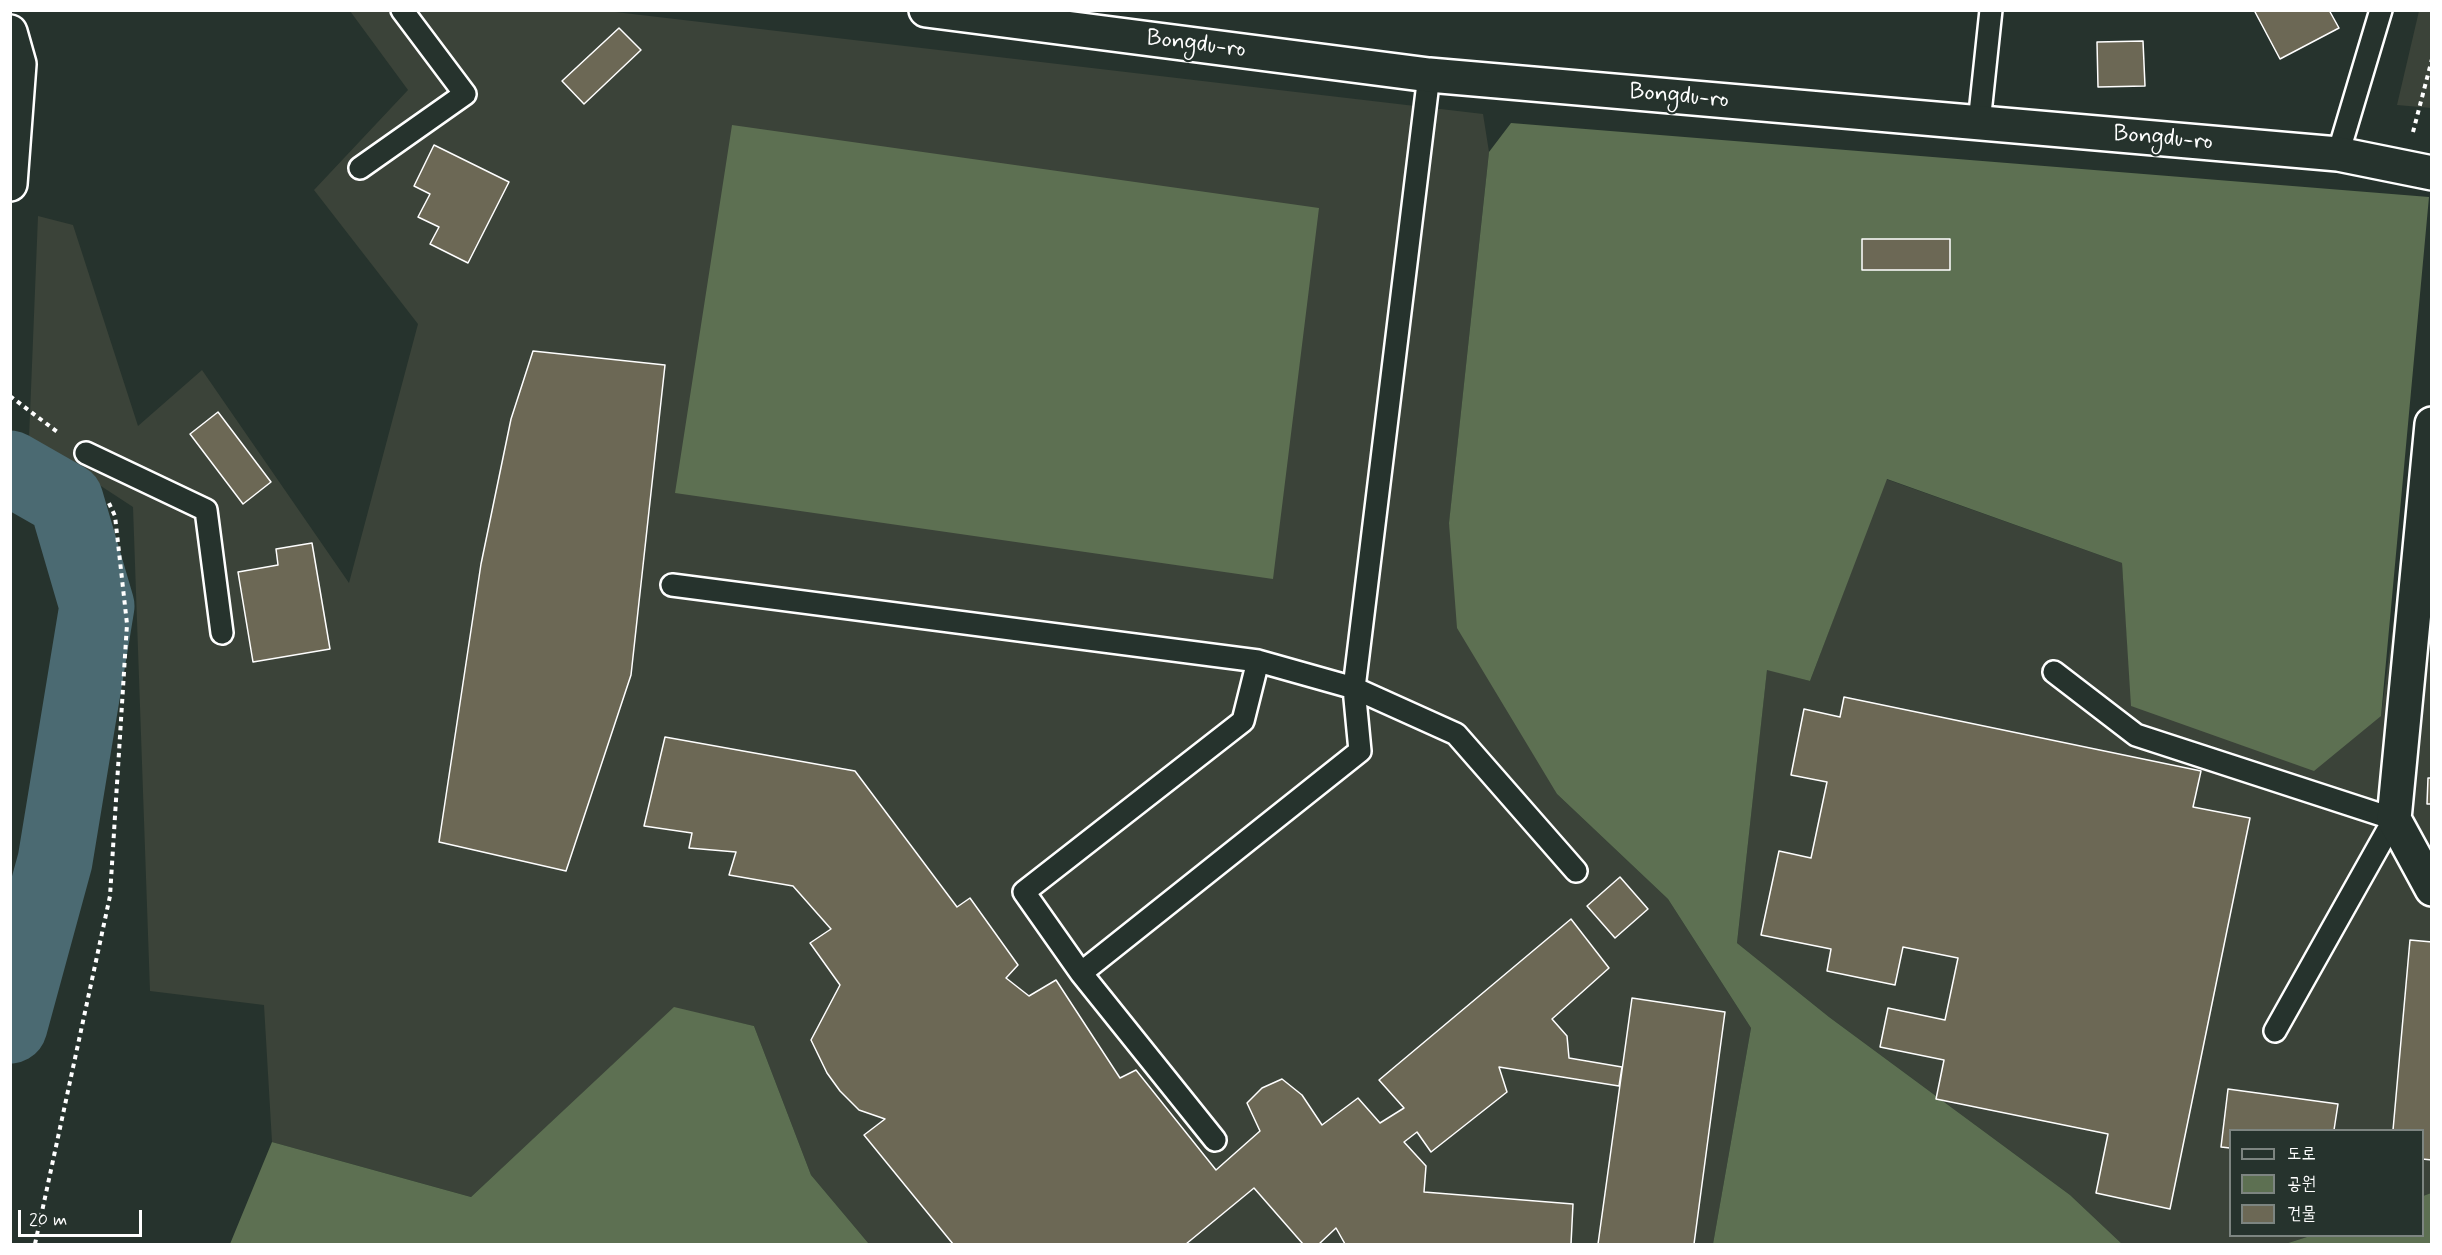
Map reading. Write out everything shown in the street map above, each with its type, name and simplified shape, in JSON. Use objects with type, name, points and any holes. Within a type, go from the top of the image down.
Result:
[{"type":"main road","name":"Bongdu-ro","points":[[927,10],[1429,75],[2338,154],[2418,170]]},
{"type":"main road","points":[[10,32],[20,64],[10,184]]},
{"type":"main road","points":[[2432,424],[2394,819],[2432,888]]},
{"type":"lane","points":[[360,168],[465,94],[402,10]]},
{"type":"lane","points":[[1979,123],[1991,10]]},
{"type":"lane","points":[[2338,154],[2381,10]]},
{"type":"lane","points":[[1081,973],[1360,752],[1354,688],[1429,75]]},
{"type":"lane","points":[[86,453],[206,510],[222,633]]},
{"type":"lane","points":[[672,585],[1258,661],[1354,688],[1456,734],[1576,872]]},
{"type":"lane","points":[[1215,1140],[1081,973],[1024,892],[1243,721],[1258,661]]},
{"type":"lane","points":[[2054,672],[2136,735],[2394,819],[2275,1031]]},
{"type":"path","points":[[2418,170],[2432,59]]},
{"type":"path","points":[[10,396],[86,453],[115,516],[127,624],[110,896],[35,1245]]},
{"type":"shaded area","points":[[350,11],[607,11],[1483,114],[1489,152],[1449,524],[1557,794],[1668,899],[1751,1028],[1713,1244],[869,1244],[811,1175],[754,1026],[674,1008],[471,1197],[272,1142],[264,1005],[150,991],[133,507],[29,439],[38,216],[73,225],[138,426],[202,370],[349,583],[418,324],[314,190],[408,90]]},
{"type":"shaded area","points":[[2419,11],[2431,11],[2431,108],[2397,105]]},
{"type":"shaded area","points":[[1886,479],[2122,563],[2132,706],[2381,716],[2403,549],[2431,557],[2431,1193],[2424,1196],[2424,1129],[2229,1129],[2229,1237],[2307,1237],[2285,1244],[2122,1244],[2070,1195],[1829,1017],[1737,943],[1767,669],[1810,681]]},
{"type":"green space","points":[[1511,123],[2429,197],[2381,716],[2314,771],[2131,706],[2122,563],[1887,479],[1810,681],[1767,670],[1737,943],[1829,1017],[2070,1195],[2122,1244],[1713,1244],[1751,1028],[1668,899],[1557,794],[1457,628],[1449,523],[1489,152]]},
{"type":"green space","points":[[732,125],[1319,208],[1273,579],[675,493]]},
{"type":"green space","points":[[674,1007],[754,1026],[811,1175],[869,1244],[230,1244],[272,1142],[471,1197]]},
{"type":"green space","points":[[2431,1193],[2431,1244],[2285,1244],[2307,1237],[2424,1237],[2424,1196]]},
{"type":"building","points":[[2254,10],[2329,10],[2339,28],[2280,59]]},
{"type":"building","points":[[619,28],[641,50],[584,104],[562,81]]},
{"type":"building","points":[[2143,41],[2145,86],[2098,87],[2097,42]]},
{"type":"building","points":[[434,145],[509,182],[468,263],[430,244],[439,227],[418,217],[430,194],[414,186]]},
{"type":"building","points":[[1862,239],[1950,239],[1950,270],[1862,270]]},
{"type":"building","points":[[533,351],[665,365],[631,675],[566,871],[439,842],[481,564],[511,419]]},
{"type":"building","points":[[218,412],[271,482],[243,504],[190,434]]},
{"type":"building","points":[[312,543],[330,649],[253,662],[238,572],[278,565],[276,549]]},
{"type":"building","points":[[1844,697],[2201,771],[2193,807],[2250,818],[2170,1209],[2096,1193],[2108,1134],[1936,1099],[1944,1060],[1880,1047],[1888,1008],[1945,1020],[1958,958],[1903,947],[1895,985],[1827,971],[1831,949],[1761,935],[1779,851],[1811,858],[1827,782],[1791,775],[1804,709],[1840,717]]},
{"type":"building","points":[[665,737],[855,771],[957,907],[970,898],[1018,965],[1006,978],[1029,996],[1056,980],[1120,1078],[1136,1070],[1216,1170],[1260,1131],[1247,1103],[1262,1088],[1282,1079],[1302,1095],[1322,1125],[1358,1098],[1380,1123],[1404,1108],[1379,1080],[1571,919],[1609,968],[1552,1019],[1567,1036],[1569,1058],[1622,1067],[1619,1086],[1499,1067],[1507,1092],[1431,1152],[1417,1132],[1404,1142],[1426,1166],[1424,1192],[1573,1204],[1571,1244],[1345,1244],[1336,1228],[1319,1244],[1303,1244],[1254,1188],[1186,1244],[953,1244],[864,1135],[885,1119],[859,1110],[840,1091],[827,1073],[811,1040],[840,985],[810,943],[831,929],[793,886],[729,875],[736,852],[689,848],[692,833],[644,826]]},
{"type":"building","points":[[2428,778],[2432,778],[2432,804],[2427,804]]},
{"type":"building","points":[[1620,877],[1648,909],[1615,938],[1587,906]]},
{"type":"building","points":[[2410,940],[2432,942],[2432,1160],[2424,1159],[2424,1129],[2393,1129]]},
{"type":"building","points":[[1632,998],[1725,1012],[1694,1244],[1598,1244]]},
{"type":"building","points":[[2228,1089],[2338,1104],[2334,1129],[2229,1129],[2229,1148],[2221,1147]]},
{"type":"waterway","points":[[10,468],[66,500],[97,606],[55,861],[10,1026]]}]
